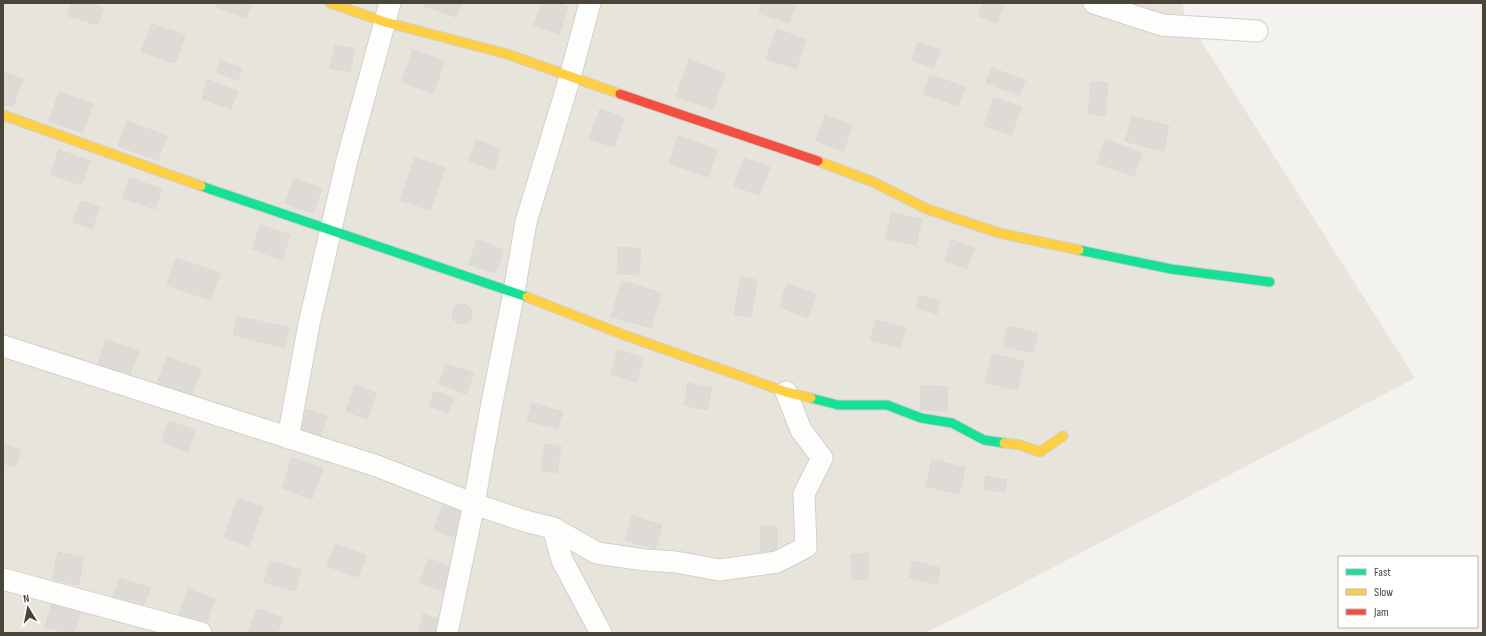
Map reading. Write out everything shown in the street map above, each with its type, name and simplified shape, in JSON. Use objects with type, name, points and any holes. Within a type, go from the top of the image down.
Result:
[{"type":"street","points":[[330,3],[388,12],[644,103],[814,159],[873,182],[927,209],[998,233],[1171,269],[1270,282]]},
{"type":"street","points":[[446,633],[474,504],[526,222],[570,76],[590,3]]},
{"type":"street","points":[[1094,3],[1162,25],[1257,31]]},
{"type":"street","points":[[288,438],[309,324],[347,160],[388,12]]},
{"type":"street","points":[[3,115],[189,182],[514,292],[624,335],[786,392],[838,405],[887,405],[921,418],[952,423],[984,440],[1020,445],[1040,452],[1063,436]]},
{"type":"street","points":[[3,346],[191,405],[377,466],[474,504],[525,521],[553,528],[597,554],[676,562],[719,570],[777,562],[806,546],[804,494],[822,458],[801,430],[786,392]]},
{"type":"street","points":[[553,528],[562,560],[601,633]]},
{"type":"street","points":[[3,579],[200,633]]},
{"type":"shaded area","points":[[3,3],[1183,3],[1184,14],[1415,378],[966,613],[924,633],[3,633]]},
{"type":"building","points":[[72,3],[87,3],[103,8],[98,25],[68,16]]},
{"type":"building","points":[[218,3],[252,3],[246,18],[216,7]]},
{"type":"building","points":[[425,3],[462,3],[456,17],[424,6]]},
{"type":"building","points":[[542,3],[558,3],[568,7],[559,34],[534,25]]},
{"type":"building","points":[[762,3],[796,3],[789,23],[759,13]]},
{"type":"building","points":[[983,3],[1004,3],[997,23],[979,16]]},
{"type":"building","points":[[152,24],[185,35],[175,63],[141,52]]},
{"type":"building","points":[[777,29],[806,40],[796,69],[766,59]]},
{"type":"building","points":[[918,42],[940,50],[934,68],[912,60]]},
{"type":"building","points":[[335,45],[355,49],[350,72],[330,68]]},
{"type":"building","points":[[413,50],[445,61],[433,93],[402,82]]},
{"type":"building","points":[[689,60],[725,73],[713,109],[676,96]]},
{"type":"building","points":[[220,61],[242,68],[238,80],[216,72]]},
{"type":"building","points":[[992,68],[1025,80],[1020,95],[986,83]]},
{"type":"building","points":[[3,72],[23,79],[13,107],[3,104]]},
{"type":"building","points":[[930,75],[965,87],[958,106],[924,94]]},
{"type":"building","points":[[208,80],[238,91],[231,109],[202,99]]},
{"type":"building","points":[[1091,82],[1108,83],[1105,116],[1088,114]]},
{"type":"building","points":[[59,92],[93,104],[83,133],[49,121]]},
{"type":"building","points":[[994,98],[1022,107],[1011,135],[984,126]]},
{"type":"building","points":[[600,109],[624,118],[614,147],[589,139]]},
{"type":"building","points":[[825,115],[853,125],[843,151],[816,141]]},
{"type":"building","points":[[1132,116],[1169,126],[1163,151],[1125,141]]},
{"type":"building","points":[[127,121],[167,136],[158,160],[118,146]]},
{"type":"building","points":[[678,136],[717,150],[708,177],[669,163]]},
{"type":"building","points":[[476,140],[501,149],[494,170],[469,161]]},
{"type":"building","points":[[1105,140],[1142,153],[1134,176],[1097,163]]},
{"type":"building","points":[[59,150],[90,161],[81,185],[50,174]]},
{"type":"building","points":[[415,158],[445,168],[430,210],[400,200]]},
{"type":"building","points":[[744,158],[770,167],[760,195],[734,186]]},
{"type":"building","points":[[130,178],[162,189],[155,209],[123,198]]},
{"type":"building","points":[[294,179],[322,188],[313,213],[285,203]]},
{"type":"building","points":[[81,201],[100,207],[92,229],[73,222]]},
{"type":"building","points":[[891,213],[922,219],[916,245],[886,239]]},
{"type":"building","points":[[260,225],[290,235],[282,260],[252,249]]},
{"type":"building","points":[[477,240],[504,250],[495,273],[468,264]]},
{"type":"building","points":[[952,240],[975,248],[967,269],[945,261]]},
{"type":"building","points":[[618,247],[641,249],[639,275],[617,274]]},
{"type":"building","points":[[176,258],[220,273],[210,300],[167,285]]},
{"type":"building","points":[[741,277],[757,280],[751,317],[734,315]]},
{"type":"building","points":[[622,281],[661,293],[651,328],[611,316]]},
{"type":"building","points":[[787,284],[816,294],[808,318],[779,307]]},
{"type":"building","points":[[919,295],[940,301],[937,314],[916,308]]},
{"type":"building","points":[[462,304],[469,307],[472,314],[469,321],[462,324],[455,321],[452,314],[455,307]]},
{"type":"building","points":[[237,316],[289,328],[285,348],[233,335]]},
{"type":"building","points":[[876,320],[906,328],[900,348],[870,340]]},
{"type":"building","points":[[1008,326],[1038,333],[1033,353],[1004,346]]},
{"type":"building","points":[[106,340],[139,351],[129,377],[97,366]]},
{"type":"building","points":[[618,350],[643,358],[636,382],[611,374]]},
{"type":"building","points":[[992,354],[1024,361],[1017,390],[985,382]]},
{"type":"building","points":[[167,357],[201,369],[192,395],[157,383]]},
{"type":"building","points":[[446,364],[474,373],[466,394],[439,384]]},
{"type":"building","points":[[688,383],[712,388],[707,410],[684,405]]},
{"type":"building","points":[[355,385],[376,393],[367,419],[346,411]]},
{"type":"building","points":[[921,386],[948,387],[947,411],[920,410]]},
{"type":"building","points":[[434,391],[454,398],[448,413],[429,406]]},
{"type":"building","points":[[532,403],[563,412],[558,429],[527,421]]},
{"type":"building","points":[[307,409],[327,416],[320,437],[300,429]]},
{"type":"building","points":[[169,421],[195,430],[188,452],[162,442]]},
{"type":"building","points":[[3,444],[21,450],[15,467],[3,463]]},
{"type":"building","points":[[545,444],[561,446],[557,473],[541,470]]},
{"type":"building","points":[[292,458],[323,468],[312,499],[282,488]]},
{"type":"building","points":[[932,459],[965,468],[959,494],[926,486]]},
{"type":"building","points":[[986,476],[1007,480],[1005,492],[984,489]]},
{"type":"building","points":[[238,498],[263,507],[249,546],[224,537]]},
{"type":"building","points":[[443,504],[467,512],[457,538],[434,530]]},
{"type":"building","points":[[632,516],[662,525],[655,549],[625,540]]},
{"type":"building","points":[[761,526],[777,527],[777,551],[760,551]]},
{"type":"building","points":[[335,545],[366,555],[358,577],[327,566]]},
{"type":"building","points":[[58,552],[84,558],[78,585],[52,579]]},
{"type":"building","points":[[868,553],[868,579],[852,580],[851,554]]},
{"type":"building","points":[[429,559],[453,567],[444,591],[420,583]]},
{"type":"building","points":[[270,561],[301,570],[295,591],[264,582]]},
{"type":"building","points":[[913,561],[940,568],[936,584],[909,577]]},
{"type":"building","points":[[120,578],[150,588],[141,613],[111,602]]},
{"type":"building","points":[[188,589],[215,599],[205,628],[178,618]]},
{"type":"building","points":[[53,599],[82,607],[74,633],[68,633],[45,627]]},
{"type":"building","points":[[257,609],[283,618],[277,633],[248,633]]},
{"type":"building","points":[[423,614],[441,620],[437,633],[418,633]]},
{"type":"traffic: fast","points":[[201,186],[527,297]]},
{"type":"traffic: fast","points":[[1079,250],[1171,269],[1270,282]]},
{"type":"traffic: fast","points":[[811,398],[838,405],[887,405],[921,418],[952,423],[984,440],[1004,443]]},
{"type":"traffic: slow","points":[[330,3],[385,22],[507,54],[620,94]]},
{"type":"traffic: slow","points":[[3,115],[201,186]]},
{"type":"traffic: slow","points":[[818,161],[873,182],[927,209],[999,233],[1079,250]]},
{"type":"traffic: slow","points":[[527,297],[624,335],[786,392],[811,398]]},
{"type":"traffic: slow","points":[[1004,443],[1020,445],[1040,452],[1063,436]]},
{"type":"traffic: jam","points":[[620,94],[818,161]]}]
